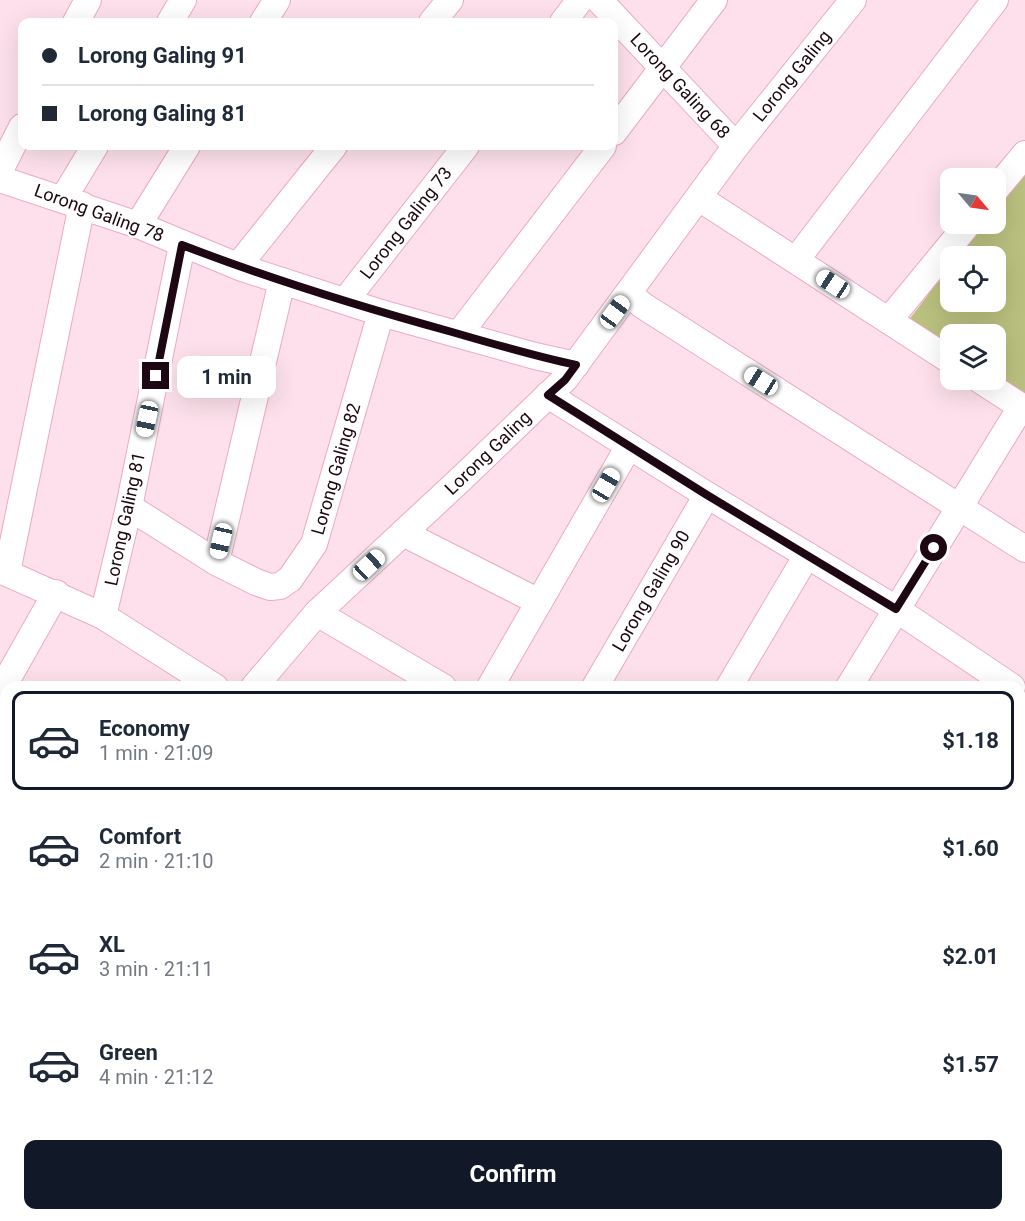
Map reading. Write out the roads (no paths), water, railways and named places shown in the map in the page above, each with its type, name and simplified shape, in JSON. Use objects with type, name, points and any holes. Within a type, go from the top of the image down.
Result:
[{"type":"street","points":[[78,18],[88,0]]},
{"type":"street","points":[[172,18],[183,0]]},
{"type":"street","points":[[266,18],[277,0]]},
{"type":"street","points":[[435,18],[450,0]]},
{"type":"street","points":[[565,18],[580,0]]},
{"type":"street","name":"Lorong Galing 68","points":[[599,0],[616,18]]},
{"type":"street","points":[[618,127],[714,0]]},
{"type":"street","name":"Lorong Galing","points":[[259,681],[316,613],[565,380],[736,146],[853,0]]},
{"type":"street","points":[[796,260],[995,0]]},
{"type":"street","name":"Lorong Galing 68","points":[[618,20],[736,146]]},
{"type":"street","points":[[0,170],[18,135]]},
{"type":"street","points":[[93,150],[73,202],[3,571],[103,616],[206,681]]},
{"type":"street","points":[[138,225],[185,150]]},
{"type":"street","points":[[237,266],[331,150]]},
{"type":"street","name":"Lorong Galing 73","points":[[345,301],[463,150]]},
{"type":"street","points":[[459,334],[600,150]]},
{"type":"street","points":[[1006,177],[1025,154]]},
{"type":"street","name":"Lorong Galing 78","points":[[0,179],[138,225],[237,266],[381,313],[535,356],[576,365]]},
{"type":"street","points":[[699,198],[940,354]]},
{"type":"street","points":[[890,320],[960,234]]},
{"type":"street","name":"Lorong Galing 81","points":[[103,616],[129,507],[182,245]]},
{"type":"street","points":[[216,562],[282,281]]},
{"type":"street","points":[[629,293],[642,305],[1025,549]]},
{"type":"street","name":"Lorong Galing 82","points":[[129,507],[216,562],[256,582],[270,587],[280,586],[290,579],[314,544],[381,313]]},
{"type":"street","points":[[853,681],[1023,408],[995,390]]},
{"type":"street","points":[[548,395],[707,495],[896,609],[1003,681]]},
{"type":"street","points":[[493,681],[629,446]]},
{"type":"street","name":"Lorong Galing 90","points":[[599,681],[707,495]]},
{"type":"street","points":[[403,533],[539,602]]},
{"type":"street","points":[[733,681],[807,555]]},
{"type":"street","points":[[8,681],[56,593]]},
{"type":"street","points":[[316,613],[433,681]]}]
